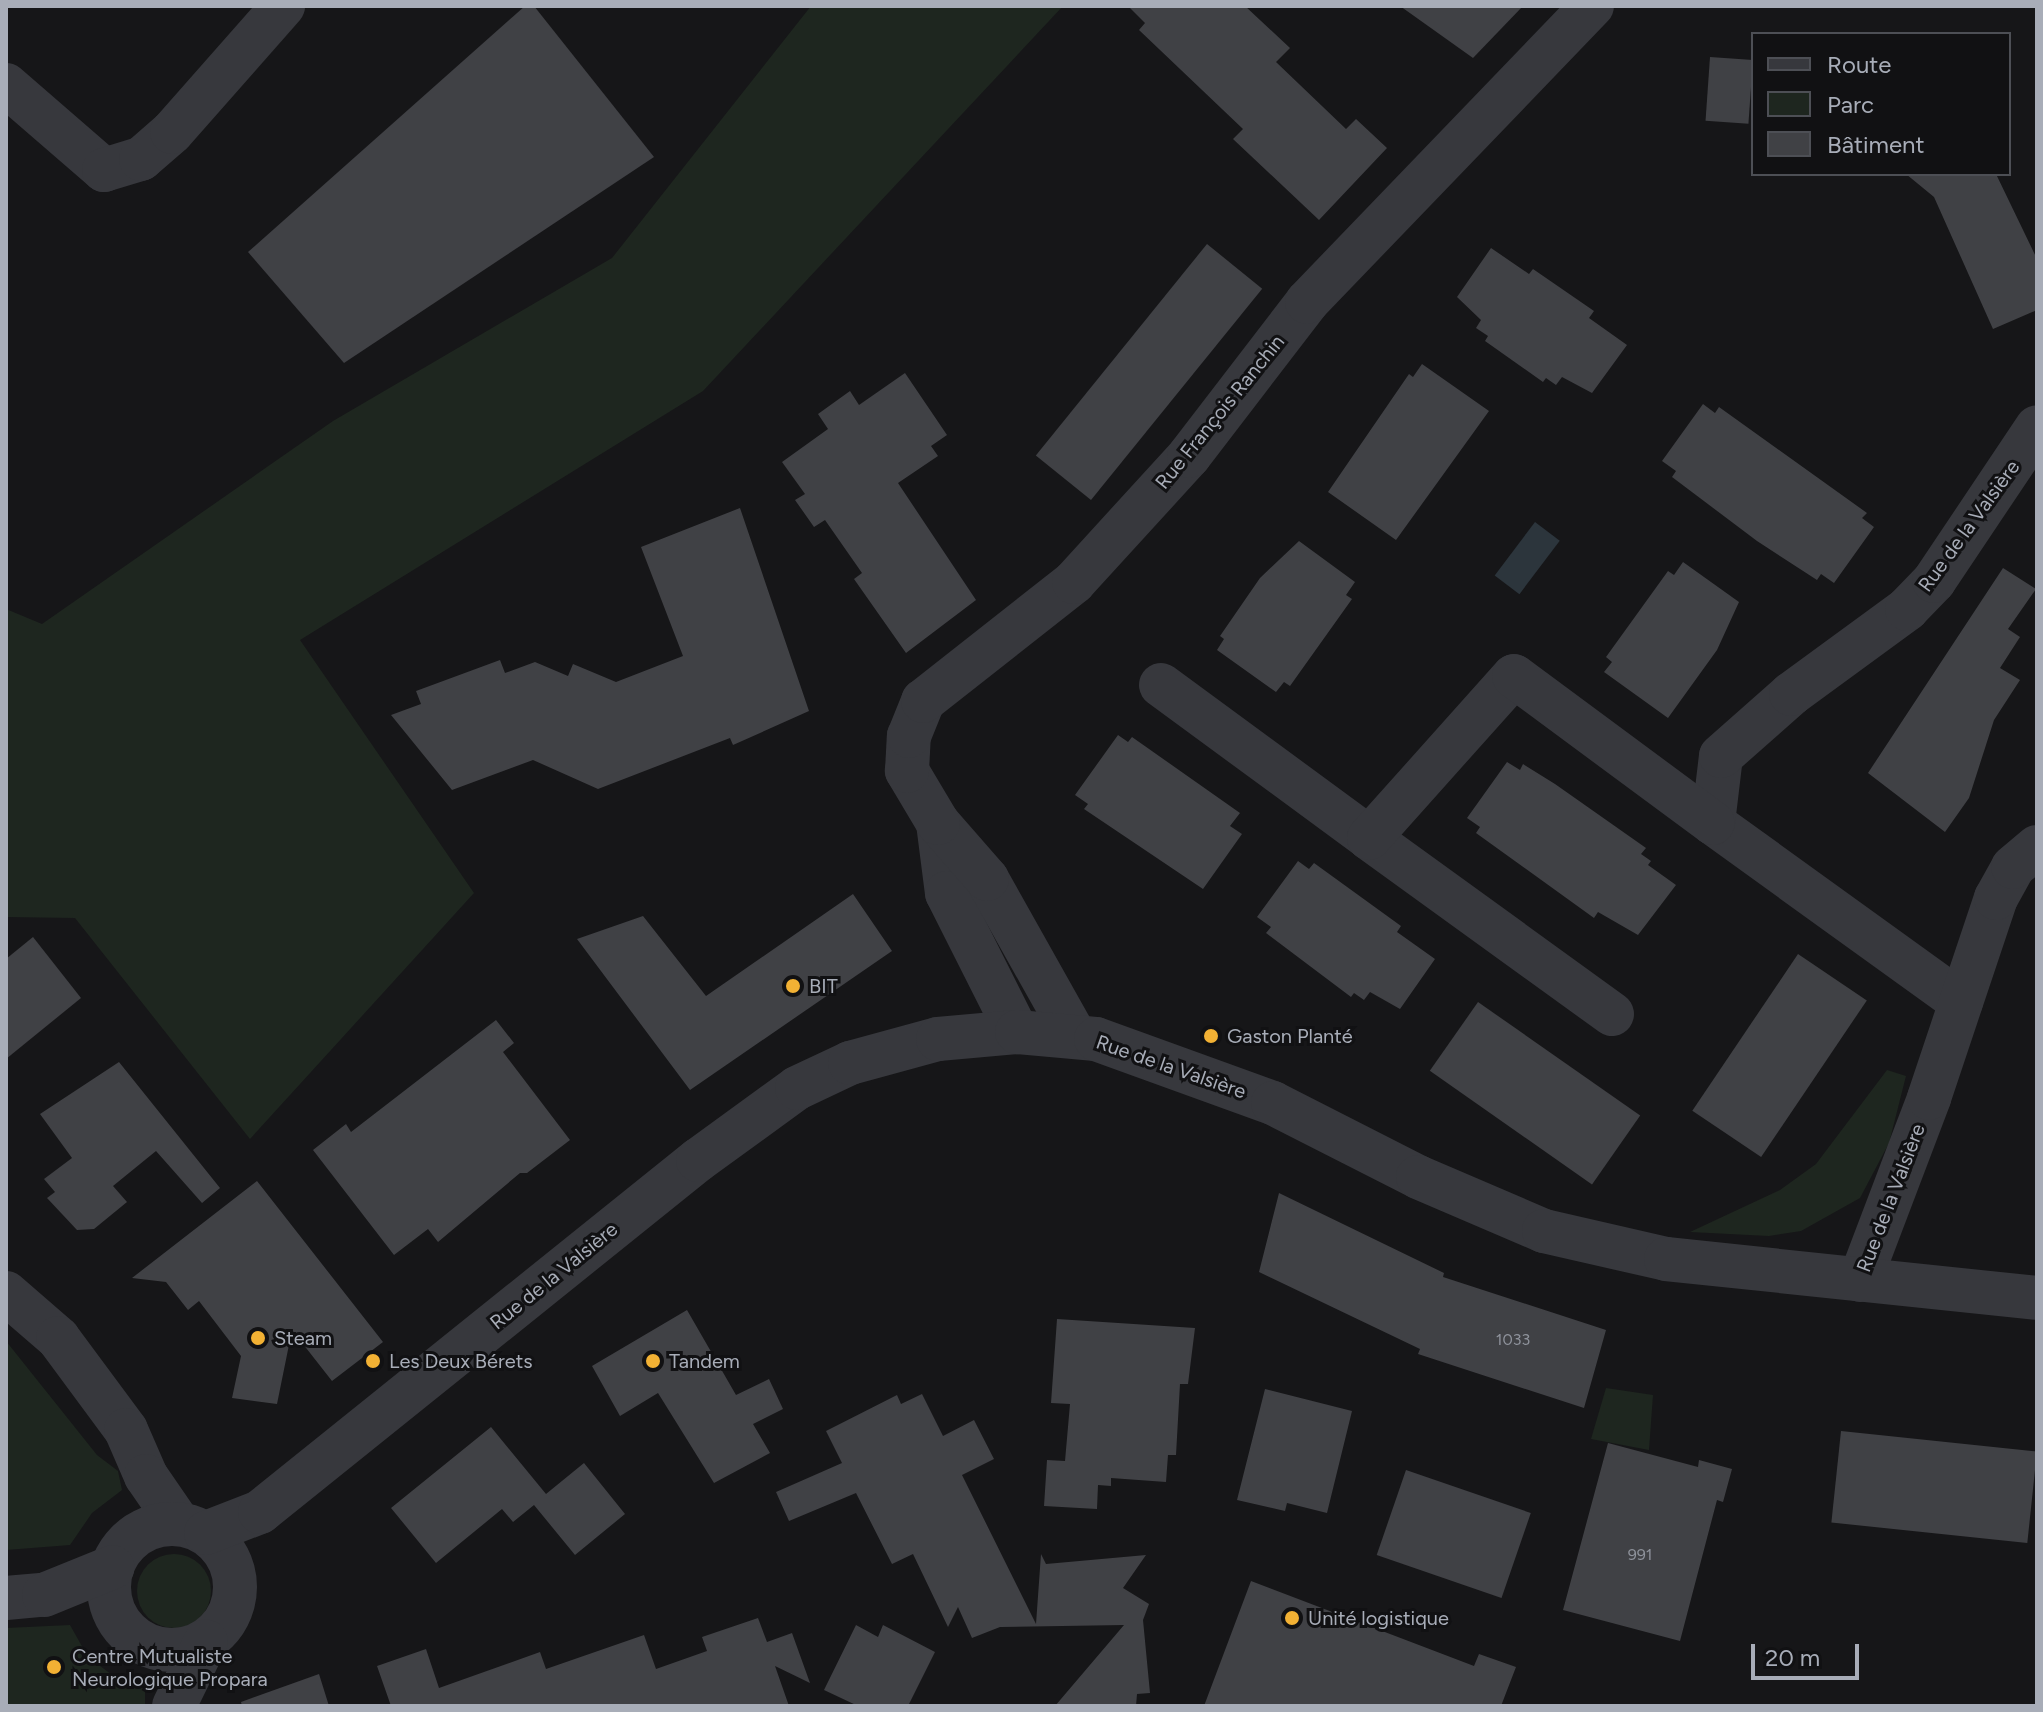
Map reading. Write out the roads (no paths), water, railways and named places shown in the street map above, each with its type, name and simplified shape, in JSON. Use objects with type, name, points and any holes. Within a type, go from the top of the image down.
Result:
[{"type":"street","points":[[6,85],[104,170],[141,159],[172,132],[283,6]]},
{"type":"street","name":"Rue François Ranchin","points":[[1075,1036],[987,879],[938,823],[907,771],[909,736],[923,701],[1074,582],[1189,456],[1307,302],[1592,6]]},
{"type":"street","name":"Rue de la Valsière","points":[[1713,823],[1721,756],[1791,694],[1907,609],[1934,581],[2037,427]]},
{"type":"street","points":[[1369,838],[1514,676],[1673,796],[1961,1002]]},
{"type":"street","points":[[1161,685],[1612,1014]]},
{"type":"street","name":"Rue François Ranchin","points":[[938,823],[947,893],[1017,1032]]},
{"type":"street","name":"Rue de la Valsière","points":[[192,1529],[260,1512],[698,1160],[797,1088],[850,1063],[938,1039],[1017,1032],[1075,1036],[1144,1055],[1273,1103],[1418,1177],[1544,1231],[1666,1259],[1860,1280],[1996,898],[2013,867],[2037,847]]},
{"type":"street","points":[[1860,1280],[2037,1298]]},
{"type":"street","points":[[6,1293],[58,1338],[126,1430],[146,1476],[192,1529],[230,1561],[235,1579]]},
{"type":"street","points":[[146,1476],[117,1558],[111,1602],[174,1704]]},
{"type":"street","points":[[174,1704],[206,1641],[230,1614],[235,1579],[260,1512]]},
{"type":"street","points":[[25,1596],[117,1558],[147,1529],[192,1529]]},
{"type":"street","points":[[25,1596],[129,1630],[173,1650],[206,1641]]},
{"type":"place","name":"BIT","points":[[793,986]]},
{"type":"place","name":"Gaston Planté","points":[[1211,1036]]},
{"type":"place","name":"Steam","points":[[258,1338]]},
{"type":"place","name":"Les Deux Bérets","points":[[373,1361]]},
{"type":"place","name":"Tandem","points":[[653,1361]]},
{"type":"place","name":"Unité logistique","points":[[1292,1618]]},
{"type":"place","name":"Centre Mutualiste Neurologique Propara","points":[[54,1667]]}]
